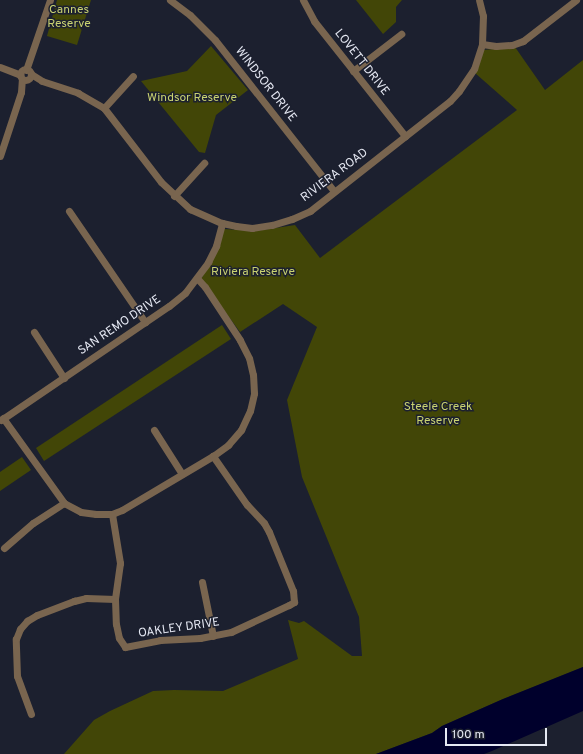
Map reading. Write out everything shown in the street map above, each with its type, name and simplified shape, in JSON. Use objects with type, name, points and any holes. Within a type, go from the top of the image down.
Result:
[{"type":"street","points":[[0,156],[50,0]]},
{"type":"street","name":"WINDSOR DRIVE","points":[[170,0],[190,15],[215,40],[334,192]]},
{"type":"street","name":"LOVETT DRIVE","points":[[303,0],[314,20],[405,136]]},
{"type":"street","name":"RIVIERA ROAD","points":[[0,67],[78,93],[104,108],[161,182],[174,196],[190,209],[222,223],[252,228],[272,225],[292,219],[310,210],[450,101],[460,91],[474,68],[482,44],[483,16],[479,0]]},
{"type":"street","points":[[482,44],[496,46],[512,45],[524,41],[576,0]]},
{"type":"street","points":[[353,71],[401,34]]},
{"type":"street","points":[[104,108],[133,76]]},
{"type":"street","points":[[174,196],[204,163]]},
{"type":"street","points":[[69,211],[145,322]]},
{"type":"street","name":"SAN REMO DRIVE","points":[[2,419],[169,306],[185,293],[216,246],[222,223]]},
{"type":"street","points":[[2,419],[64,503],[81,512],[112,514],[131,506],[213,456],[228,445],[241,430],[250,411],[254,393],[253,375],[249,358],[240,340],[205,287],[195,280]]},
{"type":"street","points":[[34,332],[64,378]]},
{"type":"street","points":[[154,430],[182,474]]},
{"type":"street","name":"OAKLEY DRIVE","points":[[112,514],[120,563],[115,599],[119,638],[125,647],[160,640],[213,636],[231,632],[264,618],[289,605],[294,602],[295,597],[269,532],[264,523],[247,505],[213,456]]},
{"type":"street","points":[[4,548],[33,523],[64,503]]},
{"type":"street","points":[[202,582],[213,636]]},
{"type":"street","points":[[31,714],[17,676],[16,639],[20,629],[27,621],[37,615],[74,601],[86,598],[115,599]]},
{"type":"green space","name":"Cannes Reserve","points":[[57,0],[91,0],[77,45],[47,36]]},
{"type":"green space","points":[[356,0],[402,0],[396,7],[396,22],[383,34]]},
{"type":"green space","name":"Windsor Reserve","points":[[211,46],[248,90],[216,115],[205,153],[199,152],[141,81],[187,71]]},
{"type":"green space","name":"Steele Creek Reserve","points":[[515,47],[545,90],[583,60],[583,667],[503,699],[442,726],[432,733],[376,754],[64,754],[94,720],[153,691],[223,691],[298,659],[288,620],[299,623],[304,621],[352,656],[362,656],[359,617],[302,477],[287,400],[317,327],[283,304],[240,332],[201,279],[218,249],[224,229],[256,231],[295,225],[320,258],[517,110],[475,73],[483,50]]},
{"type":"green space","points":[[222,325],[231,339],[44,461],[36,448]]},
{"type":"green space","points":[[22,457],[31,470],[0,491],[0,472]]},
{"type":"water","points":[[583,667],[583,711],[492,751],[484,754],[376,754],[432,733],[442,726],[503,699]]},
{"type":"park label","name":"Riviera Reserve","points":[[253,273]]}]
